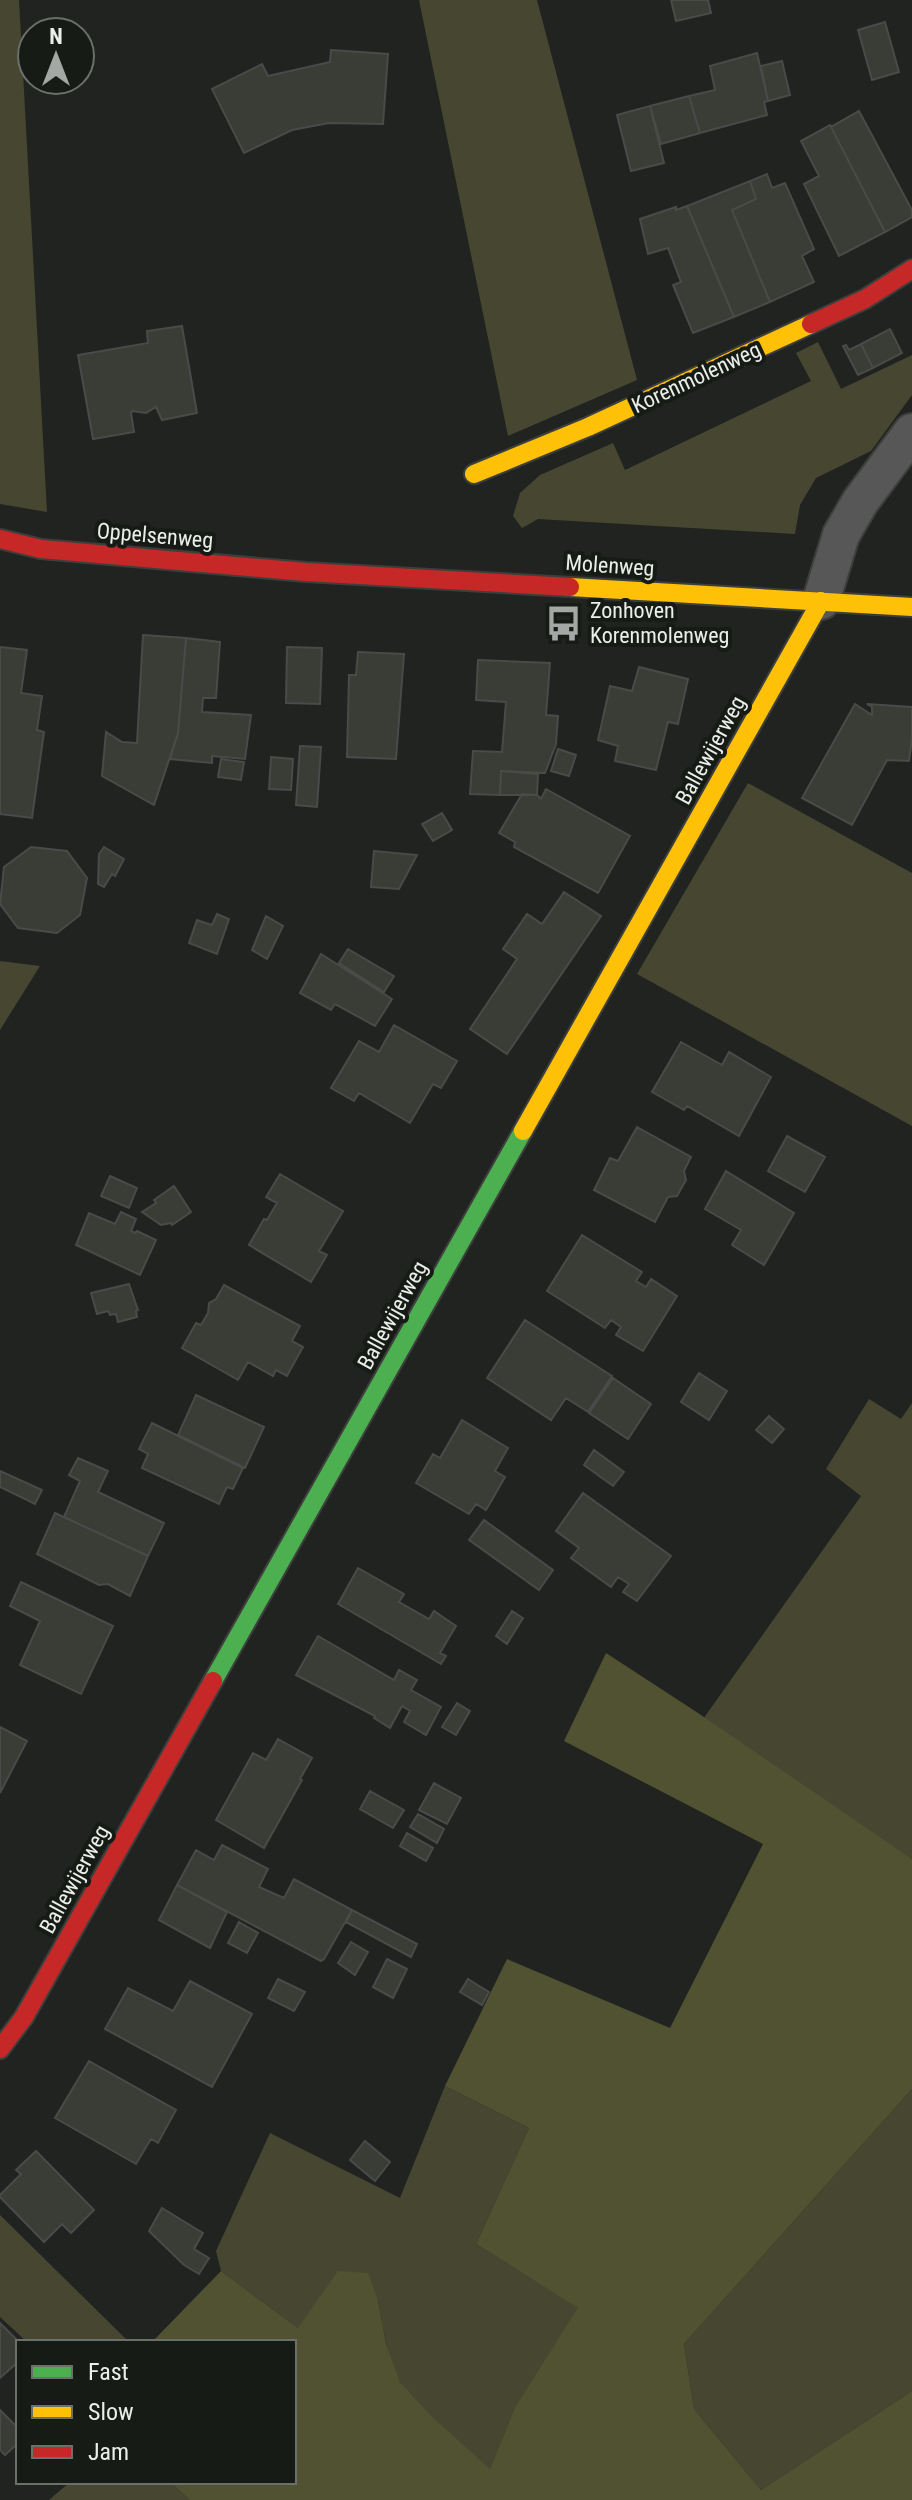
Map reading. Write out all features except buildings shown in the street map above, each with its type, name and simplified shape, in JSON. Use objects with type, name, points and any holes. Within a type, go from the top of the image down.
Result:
[{"type":"street","name":"Korenmolenweg","points":[[474,474],[588,427],[865,299],[912,269]]},
{"type":"street","points":[[821,601],[841,535],[860,502],[912,432]]},
{"type":"street","name":"Oppelsenweg","points":[[0,539],[41,549],[306,572]]},
{"type":"street","name":"Molenweg","points":[[306,572],[912,607]]},
{"type":"street","name":"Ballewijerweg","points":[[0,2049],[24,2017],[821,601]]},
{"type":"green space","points":[[0,0],[19,0],[20,16],[16,16],[16,96],[24,96],[47,512],[0,504]]},
{"type":"green space","points":[[419,0],[537,0],[637,380],[508,436]]},
{"type":"green space","points":[[818,342],[841,389],[912,355],[912,395],[871,451],[816,478],[800,505],[795,534],[538,519],[522,528],[513,516],[520,493],[540,475],[613,443],[625,470],[811,381],[796,353]]},
{"type":"green space","points":[[748,783],[912,873],[912,1126],[637,974]]},
{"type":"green space","points":[[0,961],[40,966],[0,1030]]},
{"type":"green space","points":[[869,1399],[901,1419],[912,1403],[912,1859],[701,1722],[861,1496],[826,1469]]},
{"type":"green space","points":[[606,1653],[912,1859],[912,2089],[684,2344],[694,2409],[761,2490],[912,2391],[912,2500],[190,2500],[172,2484],[296,2484],[296,2340],[154,2340],[221,2271],[298,2328],[338,2271],[368,2273],[378,2300],[386,2344],[400,2382],[430,2415],[490,2469],[515,2407],[578,2308],[476,2244],[529,2128],[445,2086],[507,1959],[670,2028],[763,1844],[564,1741]]},
{"type":"green space","points":[[445,2086],[529,2128],[476,2244],[579,2308],[515,2407],[490,2470],[432,2418],[401,2383],[389,2354],[378,2300],[298,2328],[221,2271],[216,2251],[270,2133],[400,2198]]},
{"type":"green space","points":[[912,2089],[912,2391],[761,2490],[694,2409],[684,2344]]},
{"type":"green space","points":[[0,2215],[127,2340],[25,2340],[0,2317]]},
{"type":"green space","points":[[68,2484],[172,2484],[190,2500],[49,2500]]},
{"type":"traffic: fast","points":[[213,1681],[523,1131]]},
{"type":"traffic: slow","points":[[474,474],[588,427],[811,324]]},
{"type":"traffic: slow","points":[[570,587],[912,607]]},
{"type":"traffic: slow","points":[[523,1131],[821,601]]},
{"type":"traffic: jam","points":[[811,324],[865,299],[912,269]]},
{"type":"traffic: jam","points":[[0,539],[41,549],[306,572],[570,587]]},
{"type":"traffic: jam","points":[[0,2049],[24,2017],[213,1681]]},
{"type":"place","name":"Zonhoven Korenmolenweg","points":[[564,623]]}]
